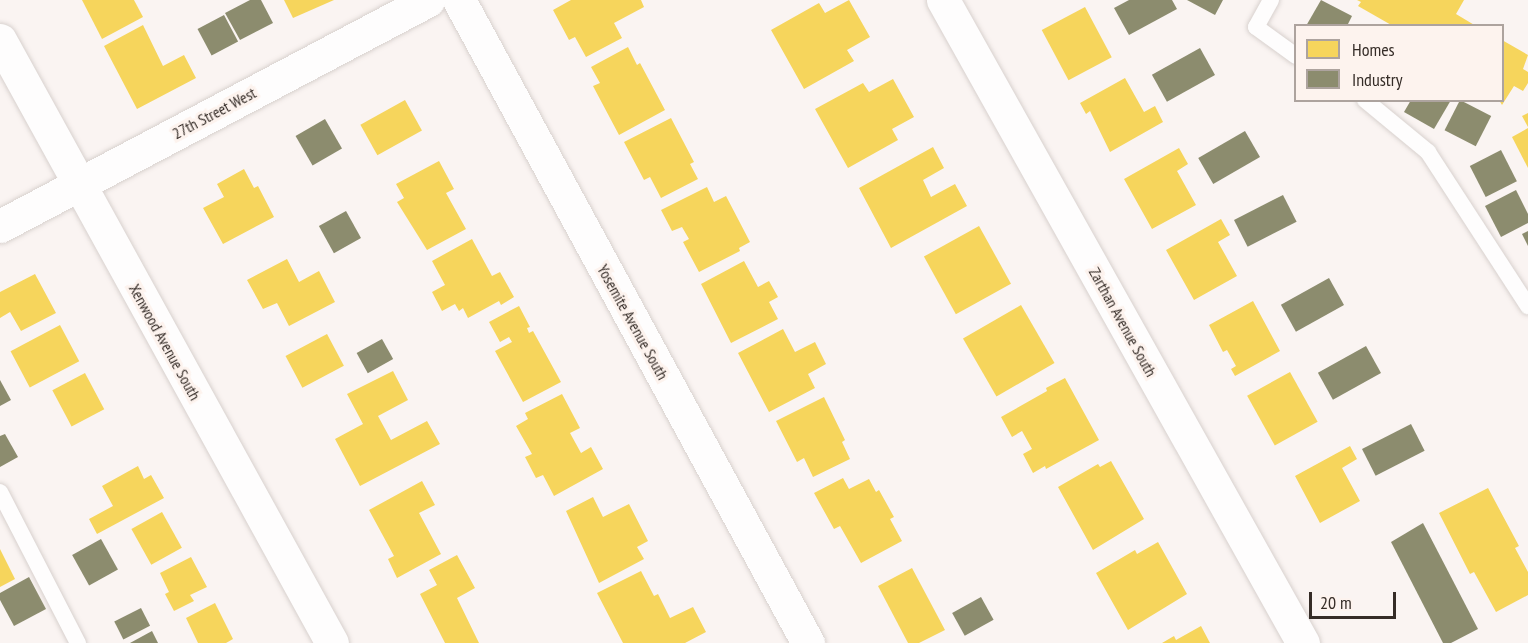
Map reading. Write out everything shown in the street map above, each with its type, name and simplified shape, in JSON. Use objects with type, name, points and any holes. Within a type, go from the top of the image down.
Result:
[{"type":"street","name":"27th Street West","points":[[0,226],[428,0]]},
{"type":"street","name":"Yosemite Avenue South","points":[[459,0],[808,643]]},
{"type":"street","name":"Zarthan Avenue South","points":[[943,0],[1303,643]]},
{"type":"street","name":"Xenwood Avenue South","points":[[0,40],[332,643]]},
{"type":"lane","points":[[1271,0],[1256,27],[1294,55]]},
{"type":"lane","points":[[1367,102],[1428,152],[1528,306]]},
{"type":"lane","points":[[0,492],[78,643]]},
{"type":"building: Homes","points":[[82,0],[134,0],[143,17],[102,39]]},
{"type":"building: Homes","points":[[284,0],[334,0],[293,18]]},
{"type":"building: Homes","points":[[571,0],[641,0],[644,7],[614,23],[622,38],[586,57],[575,37],[569,40],[553,10]]},
{"type":"building: Homes","points":[[849,0],[870,37],[847,50],[854,61],[804,89],[771,30],[819,3],[825,13]]},
{"type":"building: Homes","points":[[1357,0],[1464,0],[1456,14],[1473,24],[1390,24],[1358,6],[1361,2]]},
{"type":"building: Homes","points":[[1085,7],[1112,57],[1068,80],[1042,30]]},
{"type":"building: Homes","points":[[143,25],[163,66],[184,55],[196,78],[137,109],[104,46]]},
{"type":"building: Homes","points":[[1504,41],[1528,55],[1523,69],[1528,72],[1528,83],[1523,91],[1514,86],[1504,102]]},
{"type":"building: Homes","points":[[628,47],[637,65],[640,63],[665,110],[619,135],[593,86],[600,83],[591,67]]},
{"type":"building: Homes","points":[[1125,78],[1144,112],[1155,106],[1163,122],[1110,152],[1090,111],[1086,114],[1080,103]]},
{"type":"building: Homes","points":[[893,79],[914,117],[892,129],[898,140],[848,168],[815,109],[863,83],[869,92]]},
{"type":"building: Homes","points":[[405,100],[422,131],[377,155],[360,125]]},
{"type":"building: Homes","points":[[1528,113],[1528,127],[1522,116]]},
{"type":"building: Homes","points":[[671,118],[694,162],[690,164],[698,179],[661,198],[650,177],[644,180],[624,142]]},
{"type":"building: Homes","points":[[1528,128],[1528,168],[1512,137]]},
{"type":"building: Homes","points":[[933,147],[944,168],[923,180],[931,197],[955,184],[967,206],[891,248],[859,188]]},
{"type":"building: Homes","points":[[1179,148],[1188,164],[1177,171],[1196,205],[1152,229],[1124,179]]},
{"type":"building: Homes","points":[[439,161],[454,189],[446,193],[466,229],[427,250],[397,202],[404,198],[396,184]]},
{"type":"building: Homes","points":[[244,169],[254,188],[258,186],[274,217],[223,244],[203,208],[224,197],[217,184]]},
{"type":"building: Homes","points":[[707,187],[714,202],[726,196],[750,242],[739,248],[740,251],[699,272],[683,242],[689,239],[682,227],[672,231],[661,210]]},
{"type":"building: Homes","points":[[1221,219],[1230,235],[1218,242],[1237,276],[1194,300],[1166,250]]},
{"type":"building: Homes","points":[[979,226],[1011,284],[956,314],[924,257]]},
{"type":"building: Homes","points":[[472,239],[492,276],[500,272],[514,297],[501,305],[499,301],[468,318],[463,308],[459,311],[455,304],[442,311],[432,292],[445,285],[432,261]]},
{"type":"building: Homes","points":[[287,259],[299,282],[319,271],[335,302],[289,326],[277,303],[263,309],[247,280]]},
{"type":"building: Homes","points":[[744,261],[758,287],[769,281],[778,297],[769,302],[778,319],[731,343],[701,284]]},
{"type":"building: Homes","points":[[35,274],[56,313],[21,331],[10,312],[0,318],[0,292]]},
{"type":"building: Homes","points":[[1253,301],[1280,351],[1235,376],[1231,369],[1236,366],[1227,350],[1223,352],[1209,325]]},
{"type":"building: Homes","points":[[1021,305],[1054,363],[996,397],[963,339]]},
{"type":"building: Homes","points":[[519,306],[530,327],[527,328],[529,333],[533,331],[561,382],[523,402],[495,351],[512,342],[509,337],[500,342],[489,322]]},
{"type":"building: Homes","points":[[60,325],[79,361],[30,387],[11,351]]},
{"type":"building: Homes","points":[[783,329],[795,352],[815,342],[826,364],[808,374],[815,388],[769,412],[738,353]]},
{"type":"building: Homes","points":[[327,334],[344,366],[302,388],[286,356]]},
{"type":"building: Homes","points":[[393,371],[408,400],[378,416],[391,440],[427,421],[440,444],[360,486],[335,439],[363,424],[347,394]]},
{"type":"building: Homes","points":[[1290,372],[1318,422],[1275,446],[1247,396]]},
{"type":"building: Homes","points":[[85,373],[104,409],[72,427],[52,390]]},
{"type":"building: Homes","points":[[1065,378],[1099,440],[1046,469],[1045,466],[1033,473],[1023,454],[1032,449],[1022,431],[1012,437],[1001,417]]},
{"type":"building: Homes","points":[[562,394],[580,428],[570,433],[581,453],[591,447],[603,469],[554,496],[543,475],[536,478],[525,457],[532,454],[516,426],[528,419],[525,413]]},
{"type":"building: Homes","points":[[824,397],[845,440],[842,442],[850,459],[813,477],[804,458],[797,462],[776,421]]},
{"type":"building: Homes","points":[[1350,446],[1357,459],[1342,468],[1360,501],[1320,523],[1295,476]]},
{"type":"building: Homes","points":[[1111,461],[1144,519],[1093,550],[1058,487],[1098,464],[1100,467]]},
{"type":"building: Homes","points":[[138,466],[144,479],[151,475],[164,498],[97,534],[89,519],[113,506],[102,486]]},
{"type":"building: Homes","points":[[843,478],[849,489],[869,479],[876,492],[879,490],[894,517],[890,519],[902,541],[861,563],[840,526],[834,529],[814,493]]},
{"type":"building: Homes","points":[[422,481],[435,505],[419,513],[441,554],[397,578],[388,559],[394,556],[369,510]]},
{"type":"building: Homes","points":[[1488,488],[1519,546],[1515,548],[1528,572],[1528,595],[1496,612],[1474,572],[1470,574],[1439,513]]},
{"type":"building: Homes","points":[[593,497],[603,517],[629,504],[648,541],[637,547],[644,559],[599,583],[566,511]]},
{"type":"building: Homes","points":[[162,512],[182,548],[151,565],[131,529]]},
{"type":"building: Homes","points":[[1158,542],[1187,594],[1128,630],[1096,573],[1135,550],[1137,554]]},
{"type":"building: Homes","points":[[0,549],[15,579],[0,587]]},
{"type":"building: Homes","points":[[457,555],[475,588],[457,598],[479,643],[445,643],[420,594],[437,585],[429,570]]},
{"type":"building: Homes","points":[[191,557],[207,587],[190,595],[194,601],[174,611],[165,594],[169,592],[160,573]]},
{"type":"building: Homes","points":[[912,568],[945,630],[919,643],[908,643],[878,586]]},
{"type":"building: Homes","points":[[641,571],[654,596],[658,594],[670,618],[693,607],[706,632],[685,643],[623,643],[597,593]]},
{"type":"building: Homes","points":[[215,603],[233,639],[226,643],[198,643],[186,618]]},
{"type":"building: Homes","points":[[1201,626],[1210,643],[1162,643],[1174,636],[1176,640]]},
{"type":"building: Industry","points":[[250,0],[261,0],[273,23],[240,40],[225,13]]},
{"type":"building: Industry","points":[[1129,0],[1172,0],[1177,9],[1129,35],[1114,8]]},
{"type":"building: Industry","points":[[1187,0],[1223,0],[1215,15]]},
{"type":"building: Industry","points":[[1321,0],[1352,16],[1348,24],[1307,24]]},
{"type":"building: Industry","points":[[224,15],[238,41],[212,56],[198,29]]},
{"type":"building: Industry","points":[[1200,48],[1215,75],[1167,102],[1152,75]]},
{"type":"building: Industry","points":[[1410,102],[1450,102],[1434,129],[1404,112]]},
{"type":"building: Industry","points":[[1459,102],[1464,102],[1491,116],[1476,146],[1445,130]]},
{"type":"building: Industry","points":[[325,119],[342,148],[313,165],[296,136]]},
{"type":"building: Industry","points":[[1245,131],[1260,157],[1213,184],[1198,158]]},
{"type":"building: Industry","points":[[1501,150],[1517,181],[1486,197],[1470,166]]},
{"type":"building: Industry","points":[[1516,190],[1528,214],[1528,223],[1501,237],[1485,206]]},
{"type":"building: Industry","points":[[1283,195],[1297,222],[1248,247],[1234,220]]},
{"type":"building: Industry","points":[[346,211],[361,238],[334,253],[319,226]]},
{"type":"building: Industry","points":[[1528,231],[1528,246],[1522,234]]},
{"type":"building: Industry","points":[[1329,278],[1344,305],[1296,332],[1281,305]]},
{"type":"building: Industry","points":[[382,339],[393,359],[368,373],[357,353]]},
{"type":"building: Industry","points":[[1366,346],[1381,373],[1333,400],[1318,373]]},
{"type":"building: Industry","points":[[0,380],[11,400],[0,406]]},
{"type":"building: Industry","points":[[1411,424],[1425,451],[1376,476],[1362,449]]},
{"type":"building: Industry","points":[[5,434],[18,457],[0,467],[0,436]]},
{"type":"building: Industry","points":[[1423,523],[1478,629],[1451,643],[1443,643],[1391,542]]},
{"type":"building: Industry","points":[[101,539],[118,570],[89,586],[72,555]]},
{"type":"building: Industry","points":[[29,577],[46,609],[14,626],[0,600],[0,593]]},
{"type":"building: Industry","points":[[981,597],[994,620],[965,636],[952,613]]},
{"type":"building: Industry","points":[[141,608],[150,626],[123,639],[114,622]]},
{"type":"building: Industry","points":[[152,631],[158,643],[130,643]]}]
